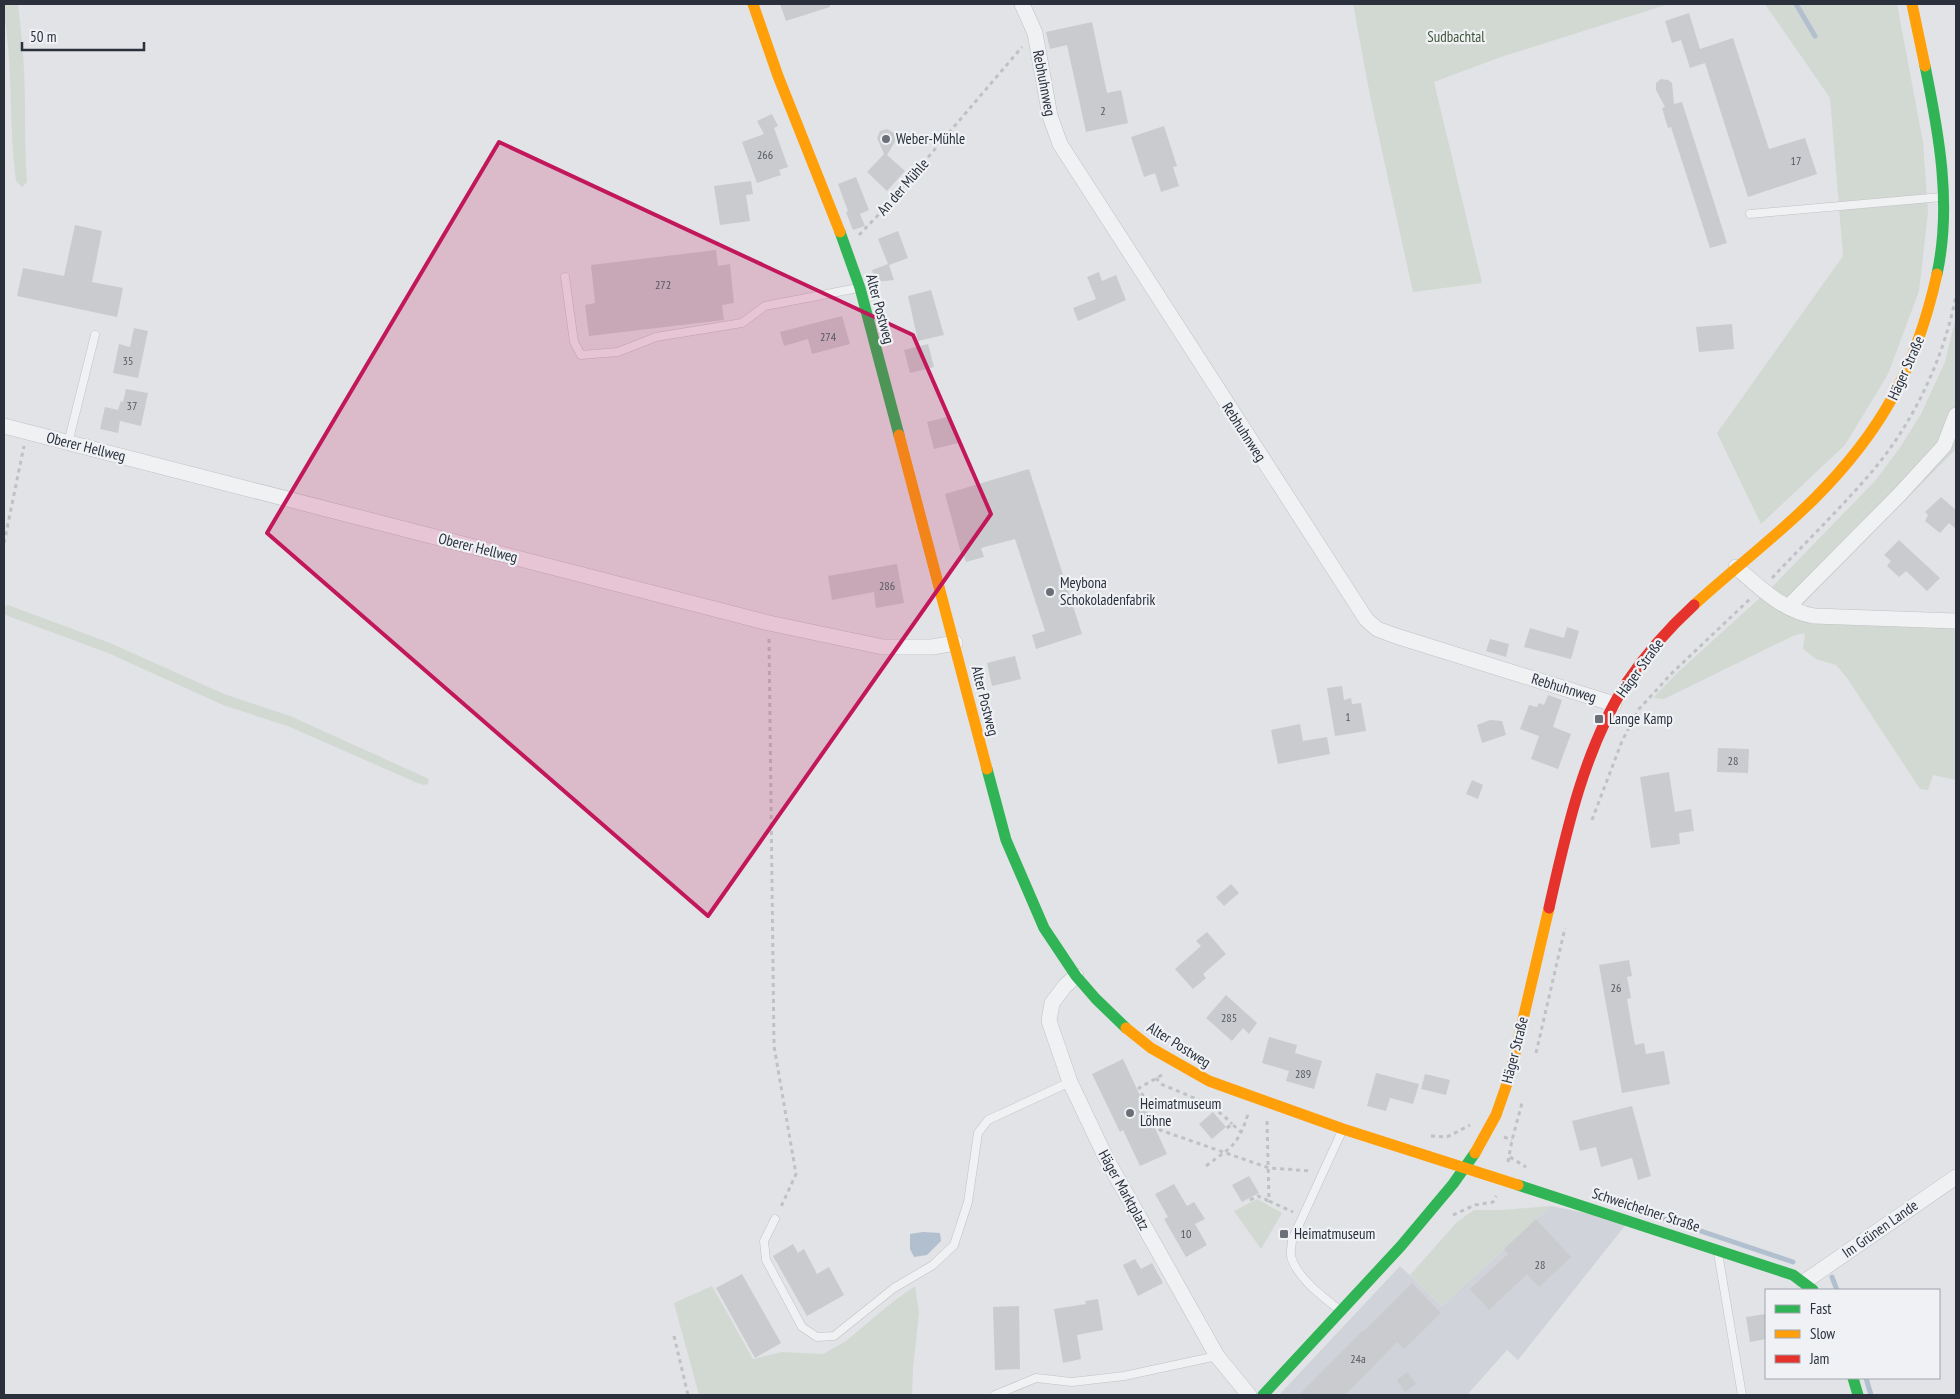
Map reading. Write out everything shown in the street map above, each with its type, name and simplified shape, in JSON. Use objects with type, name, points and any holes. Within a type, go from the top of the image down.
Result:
[{"type":"street","name":"Alter Postweg","points":[[753,4],[767,48],[847,248],[860,288],[1006,840],[1044,928],[1076,976],[1096,999],[1122,1025],[1151,1048],[1170,1059],[1209,1081],[1343,1129],[1464,1168]]},
{"type":"street","name":"Rebhuhnweg","points":[[1022,4],[1035,33],[1050,116],[1060,144],[1366,619],[1377,629],[1396,636],[1614,704]]},
{"type":"street","name":"Häger Straße","points":[[1263,1395],[1342,1312],[1440,1201],[1488,1131],[1500,1106],[1518,1045],[1566,834],[1596,742],[1614,704],[1639,666],[1670,629],[1736,568],[1787,525],[1846,465],[1875,429],[1898,392],[1918,346],[1932,298],[1943,239],[1944,196],[1938,139],[1912,4]]},
{"type":"street","points":[[1788,607],[1899,496],[1944,446],[1956,415]]},
{"type":"street","name":"Oberer Hellweg","points":[[4,426],[769,623],[883,647],[932,647],[955,643]]},
{"type":"street","points":[[1736,568],[1762,589],[1799,613],[1814,616],[1912,621],[1956,621]]},
{"type":"street","name":"Häger Marktplatz","points":[[1076,976],[1065,986],[1052,1003],[1049,1021],[1070,1082],[1107,1160],[1218,1356],[1249,1395]]},
{"type":"street","name":"Schweichelner Straße","points":[[1464,1168],[1793,1275],[1808,1286]]},
{"type":"street","name":"Im Grünen Lande","points":[[1808,1286],[1956,1177]]},
{"type":"street","points":[[1853,1379],[1858,1395]]},
{"type":"lane","points":[[1750,214],[1944,196]]},
{"type":"lane","points":[[565,277],[574,342],[581,356],[618,352],[656,337],[742,323],[765,306],[860,288]]},
{"type":"lane","points":[[68,443],[95,335]]},
{"type":"lane","points":[[775,1219],[764,1241],[766,1260],[802,1327],[817,1337],[834,1336],[894,1288],[933,1265],[954,1245],[968,1202],[978,1133],[988,1120],[1070,1082]]},
{"type":"lane","points":[[1342,1312],[1314,1290],[1293,1262],[1290,1254],[1292,1240],[1343,1129]]},
{"type":"lane","points":[[1717,1249],[1742,1395]]},
{"type":"lane","points":[[995,1395],[1036,1378],[1072,1382],[1124,1376],[1218,1356]]},
{"type":"path","name":"An der Mühle","points":[[847,248],[883,210],[1035,33]]},
{"type":"path","points":[[4,544],[27,432]]},
{"type":"path","points":[[769,623],[774,1046],[796,1174],[775,1219]]},
{"type":"path","points":[[1591,822],[1622,741],[1639,709]]},
{"type":"path","points":[[1536,1054],[1566,924]]},
{"type":"path","points":[[1170,1059],[1163,1074],[1139,1088],[1160,1130],[1269,1168],[1312,1171],[1322,1175]]},
{"type":"path","points":[[1156,1078],[1161,1084],[1208,1104],[1223,1114],[1242,1133]]},
{"type":"path","points":[[1206,1166],[1234,1145],[1242,1133],[1253,1097]]},
{"type":"path","points":[[1510,1157],[1512,1140],[1523,1102]]},
{"type":"path","points":[[1270,1201],[1267,1119],[1271,1103]]},
{"type":"path","points":[[1227,1128],[1232,1124]]},
{"type":"path","points":[[1430,1136],[1447,1137],[1470,1125],[1512,1140]]},
{"type":"path","points":[[1250,1200],[1258,1196],[1303,1217]]},
{"type":"path","points":[[674,1336],[688,1395]]},
{"type":"highlighted area","points":[[499,142],[913,335],[991,514],[708,916],[267,533]]},
{"type":"shaded area","points":[[1551,1206],[1628,1222],[1518,1360],[1507,1350],[1467,1395],[1279,1395],[1400,1266],[1442,1306]]},
{"type":"green space","points":[[4,4],[18,4],[21,29],[27,182],[22,187],[16,181],[14,164],[8,41]]},
{"type":"green space","name":"Sudbachtal","points":[[1353,4],[1669,4],[1501,57],[1434,82],[1482,283],[1413,292],[1371,101]]},
{"type":"green space","points":[[1765,4],[1897,4],[1923,142],[1928,212],[1919,291],[1888,374],[1845,445],[1761,524],[1717,433],[1843,256],[1830,98]]},
{"type":"green space","points":[[1956,316],[1956,449],[1794,613],[1956,625],[1956,780],[1933,775],[1928,790],[1920,789],[1847,678],[1836,665],[1816,659],[1803,649],[1805,633],[1795,635],[1664,699],[1653,698],[1676,674],[1773,586],[1875,481],[1899,449],[1921,414],[1945,362]]},
{"type":"green space","points":[[8,605],[110,643],[224,694],[290,716],[427,778],[429,780],[428,784],[424,785],[415,782],[290,727],[223,705],[108,653],[8,616],[4,614],[4,607]]},
{"type":"green space","points":[[1257,1199],[1282,1213],[1261,1249],[1234,1211]]},
{"type":"green space","points":[[1551,1206],[1442,1306],[1410,1275],[1457,1222],[1474,1210]]},
{"type":"green space","points":[[712,1286],[753,1359],[782,1352],[823,1354],[846,1341],[890,1304],[915,1286],[919,1313],[912,1395],[699,1395],[674,1303]]},
{"type":"water","points":[[923,1232],[940,1233],[941,1241],[927,1255],[914,1257],[910,1249],[910,1234]]},
{"type":"building","points":[[780,4],[830,4],[830,7],[786,21]]},
{"type":"building","points":[[1689,13],[1700,49],[1733,38],[1769,149],[1805,138],[1817,174],[1748,197],[1705,63],[1690,68],[1681,40],[1672,43],[1665,21]]},
{"type":"building","points":[[1092,22],[1107,93],[1121,90],[1128,123],[1086,132],[1067,45],[1050,49],[1046,32]]},
{"type":"building","points":[[1661,79],[1672,83],[1674,104],[1682,102],[1727,243],[1710,248],[1671,127],[1668,128],[1662,108],[1665,107],[1656,90],[1656,83]]},
{"type":"building","points":[[772,114],[778,126],[774,128],[788,167],[779,170],[781,175],[757,183],[742,142],[764,134],[757,121]]},
{"type":"building","points":[[1164,126],[1177,166],[1173,167],[1179,186],[1161,192],[1155,173],[1144,177],[1131,137]]},
{"type":"building","points":[[887,129],[894,133],[896,140],[887,155],[905,171],[887,191],[867,172],[884,154],[877,138],[880,131]]},
{"type":"building","points":[[856,177],[869,210],[860,214],[865,226],[853,230],[838,184]]},
{"type":"building","points":[[751,181],[753,194],[746,195],[750,221],[720,225],[714,186]]},
{"type":"building","points":[[75,225],[102,231],[92,282],[123,288],[117,317],[17,296],[23,268],[64,276]]},
{"type":"building","points":[[898,231],[908,258],[889,265],[894,280],[876,282],[872,270],[888,264],[878,239]]},
{"type":"building","points":[[716,250],[718,266],[730,264],[734,303],[722,305],[724,320],[589,336],[585,305],[595,303],[591,265]]},
{"type":"building","points":[[1099,272],[1102,281],[1116,275],[1126,300],[1078,321],[1073,308],[1096,299],[1087,277]]},
{"type":"building","points":[[931,290],[944,335],[918,341],[908,296]]},
{"type":"building","points":[[842,316],[850,344],[812,354],[808,339],[784,346],[780,332]]},
{"type":"building","points":[[1732,324],[1734,349],[1699,352],[1696,327]]},
{"type":"building","points":[[134,328],[148,331],[138,378],[113,373],[119,344],[130,347]]},
{"type":"building","points":[[928,344],[934,367],[910,373],[904,350]]},
{"type":"building","points":[[126,389],[148,393],[141,426],[120,421],[118,433],[100,429],[105,407],[118,410],[121,401],[123,402]]},
{"type":"building","points":[[951,416],[958,443],[934,449],[927,422]]},
{"type":"building","name":"Meybona Schokoladenfabrik","points":[[1029,469],[1082,634],[1036,649],[1032,635],[1045,631],[1015,539],[981,548],[984,557],[966,562],[963,553],[961,553],[945,494]]},
{"type":"building","points":[[1941,497],[1956,510],[1956,529],[1949,523],[1940,533],[1925,521],[1928,515],[1925,512]]},
{"type":"building","points":[[1899,540],[1940,578],[1927,591],[1906,571],[1899,577],[1887,566],[1891,561],[1884,555]]},
{"type":"building","points":[[897,564],[904,603],[876,608],[874,592],[832,600],[828,576]]},
{"type":"building","points":[[1567,627],[1579,631],[1571,659],[1524,647],[1530,628],[1564,638]]},
{"type":"building","points":[[1490,639],[1509,644],[1506,657],[1486,651]]},
{"type":"building","points":[[1015,656],[1021,679],[992,686],[987,663]]},
{"type":"building","points":[[1342,686],[1344,700],[1351,698],[1352,704],[1361,703],[1366,731],[1335,736],[1327,688]]},
{"type":"building","points":[[1548,695],[1562,700],[1553,727],[1571,734],[1558,769],[1531,759],[1539,736],[1520,729],[1529,705],[1537,707],[1539,703],[1544,705]]},
{"type":"building","points":[[1490,720],[1502,721],[1506,735],[1482,743],[1477,725]]},
{"type":"building","points":[[1300,724],[1303,741],[1327,737],[1330,754],[1278,764],[1271,730]]},
{"type":"building","points":[[1718,748],[1749,749],[1748,773],[1717,772]]},
{"type":"building","points":[[1669,772],[1675,812],[1691,809],[1694,831],[1679,833],[1680,844],[1651,848],[1640,777]]},
{"type":"building","points":[[1472,780],[1483,785],[1478,799],[1466,794]]},
{"type":"building","points":[[1231,884],[1239,893],[1224,906],[1216,897]]},
{"type":"building","points":[[1207,932],[1226,954],[1203,974],[1206,978],[1193,989],[1175,969],[1201,946],[1196,941]]},
{"type":"building","points":[[1629,960],[1632,976],[1627,977],[1631,998],[1627,999],[1635,1045],[1644,1043],[1646,1054],[1664,1051],[1670,1084],[1622,1093],[1599,965]]},
{"type":"building","points":[[1226,995],[1257,1023],[1249,1034],[1243,1028],[1232,1041],[1206,1018]]},
{"type":"building","points":[[1269,1037],[1297,1045],[1295,1053],[1322,1061],[1314,1089],[1286,1081],[1289,1071],[1262,1063]]},
{"type":"building","name":"Heimatmuseum Löhne","points":[[1123,1059],[1167,1154],[1140,1166],[1123,1130],[1120,1132],[1092,1074]]},
{"type":"building","points":[[1376,1073],[1419,1084],[1413,1104],[1390,1098],[1386,1111],[1367,1106]]},
{"type":"building","points":[[1425,1074],[1450,1080],[1446,1095],[1421,1089]]},
{"type":"building","points":[[1632,1106],[1651,1176],[1638,1180],[1632,1158],[1601,1167],[1596,1147],[1580,1151],[1572,1121]]},
{"type":"building","points":[[1213,1112],[1226,1127],[1212,1139],[1199,1124]]},
{"type":"building","points":[[1249,1176],[1259,1193],[1242,1202],[1232,1185]]},
{"type":"building","points":[[1174,1184],[1187,1206],[1194,1202],[1205,1219],[1195,1224],[1207,1245],[1186,1257],[1164,1219],[1168,1217],[1155,1194]]},
{"type":"building","points":[[1536,1219],[1571,1257],[1539,1287],[1527,1274],[1489,1310],[1470,1289],[1508,1254],[1504,1249]]},
{"type":"building","points":[[793,1244],[798,1253],[804,1249],[817,1274],[829,1267],[844,1295],[807,1316],[773,1256]]},
{"type":"building","points":[[1135,1259],[1141,1269],[1152,1263],[1163,1283],[1138,1296],[1123,1265]]},
{"type":"building","points":[[742,1274],[781,1343],[755,1358],[716,1288]]},
{"type":"building","points":[[1412,1283],[1441,1313],[1404,1349],[1397,1342],[1345,1395],[1299,1395],[1363,1330]]},
{"type":"building","points":[[1098,1299],[1103,1330],[1077,1335],[1081,1359],[1063,1363],[1054,1309],[1086,1304],[1085,1301]]},
{"type":"building","points":[[1019,1306],[1020,1369],[995,1370],[993,1307]]},
{"type":"building","points":[[1765,1314],[1765,1339],[1750,1342],[1746,1317]]},
{"type":"building","points":[[1407,1372],[1416,1384],[1405,1392],[1397,1380]]},
{"type":"waterway","points":[[1796,4],[1815,36]]},
{"type":"waterway","points":[[1665,1219],[1793,1262]]},
{"type":"waterway","points":[[1832,1277],[1837,1289]]},
{"type":"waterway","points":[[1866,1379],[1871,1395]]},
{"type":"traffic: fast","points":[[1925,66],[1935,117],[1942,170],[1943,222],[1937,274]]},
{"type":"traffic: fast","points":[[840,232],[860,288],[899,435]]},
{"type":"traffic: fast","points":[[987,769],[1006,840],[1044,928],[1076,976],[1096,999],[1126,1028]]},
{"type":"traffic: fast","points":[[1263,1395],[1401,1246],[1453,1184],[1475,1153]]},
{"type":"traffic: fast","points":[[1518,1185],[1793,1275],[1812,1289]]},
{"type":"traffic: fast","points":[[1853,1379],[1858,1395]]},
{"type":"traffic: slow","points":[[753,4],[778,76],[840,232]]},
{"type":"traffic: slow","points":[[1912,4],[1925,66]]},
{"type":"traffic: slow","points":[[1694,605],[1800,513],[1838,474],[1859,448],[1877,423],[1907,369],[1928,308],[1937,274]]},
{"type":"traffic: slow","points":[[899,435],[987,769]]},
{"type":"traffic: slow","points":[[1475,1153],[1496,1115],[1510,1075],[1549,908]]},
{"type":"traffic: slow","points":[[1126,1028],[1151,1048],[1209,1081],[1343,1129],[1518,1185]]},
{"type":"traffic: jam","points":[[1549,908],[1578,792],[1599,735],[1627,682],[1642,661],[1694,605]]},
{"type":"place","name":"Weber-Mühle","points":[[886,139]]},
{"type":"place","name":"Meybona Schokoladenfabrik","points":[[1050,592]]},
{"type":"place","name":"Lange Kamp","points":[[1599,719]]},
{"type":"place","name":"Heimatmuseum Löhne","points":[[1130,1113]]},
{"type":"place","name":"Heimatmuseum","points":[[1284,1234]]}]
